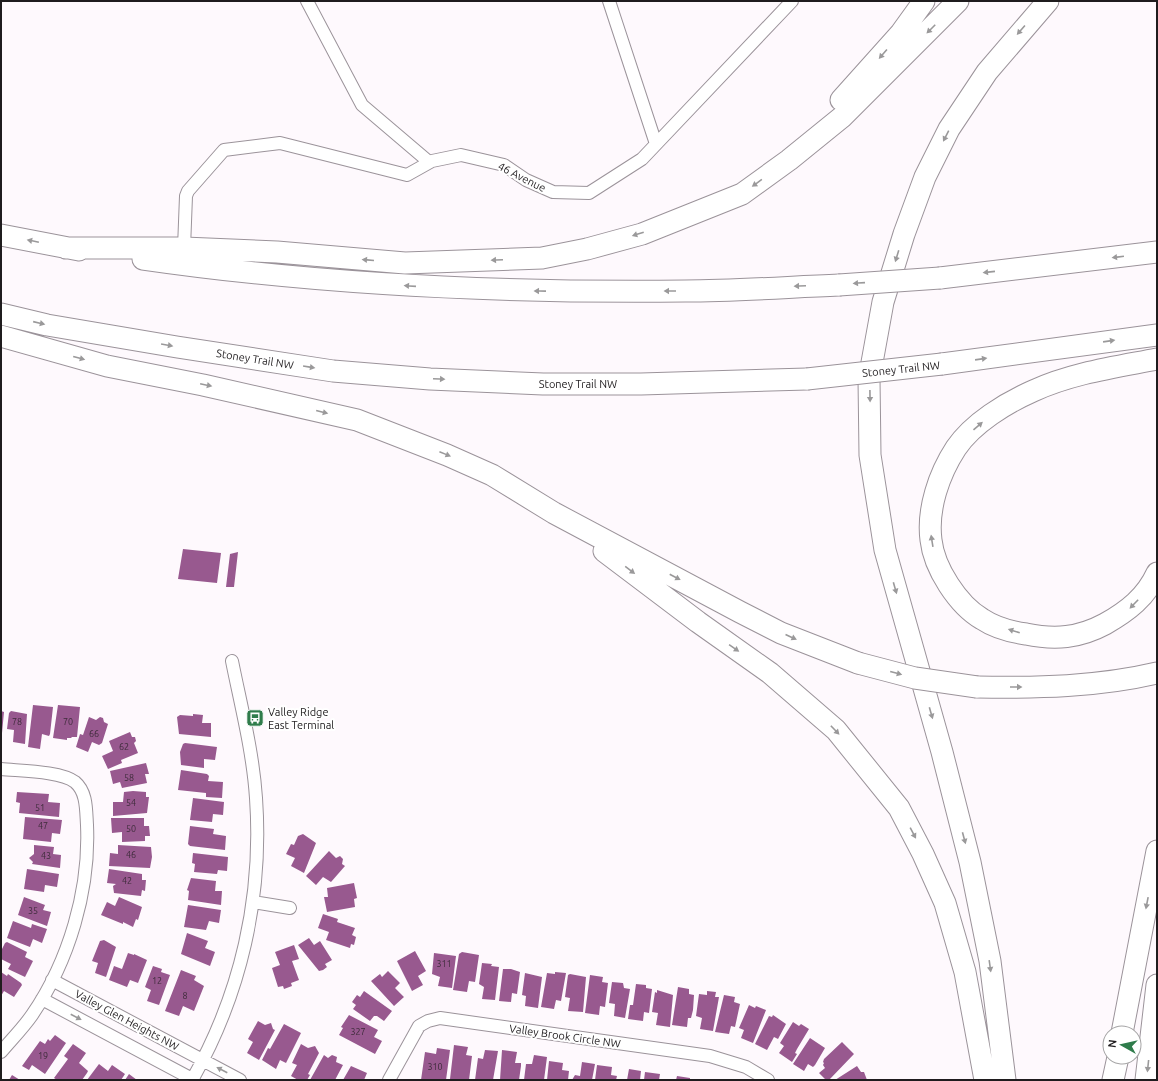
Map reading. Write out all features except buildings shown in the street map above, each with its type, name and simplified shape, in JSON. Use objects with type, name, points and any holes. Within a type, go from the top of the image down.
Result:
[{"type":"highway","points":[[789,160],[901,33],[924,1]]},
{"type":"highway","points":[[66,248],[184,248],[277,252],[405,263],[542,258],[587,249],[642,234],[742,194],[789,160],[842,117],[958,1]]},
{"type":"highway","points":[[1004,1080],[990,961],[970,862],[942,752],[885,550],[870,454],[870,379],[883,302],[904,234],[925,177],[949,129],[986,72],[1048,1]]},
{"type":"highway","points":[[1,235],[66,248],[283,277],[436,287],[566,292],[687,291],[839,285],[940,278],[1157,252]]},
{"type":"highway","name":"Stoney Trail NW","points":[[1,314],[47,325],[333,371],[422,378],[543,384],[640,384],[808,379],[942,364],[1157,335]]},
{"type":"highway","points":[[1,336],[107,366],[218,388],[357,420],[447,455],[492,475],[554,513],[781,633],[858,663],[915,678],[977,687],[1072,686],[1135,678],[1157,673]]},
{"type":"highway","points":[[1157,359],[1085,374],[1034,391],[1003,407],[978,425],[957,447],[942,474],[932,502],[930,540],[938,566],[955,596],[982,619],[1016,632],[1049,638],[1088,633],[1126,613],[1150,587],[1157,573]]},
{"type":"highway","points":[[554,513],[698,622],[770,673],[836,730],[899,808],[923,854],[945,903],[965,972],[985,1080]]},
{"type":"highway","points":[[1124,1025],[1157,851]]},
{"type":"highway","points":[[1146,1080],[1157,985]]},
{"type":"highway","points":[[1113,1080],[1116,1065]]},
{"type":"street","points":[[307,1],[362,105],[429,162]]},
{"type":"street","points":[[609,1],[656,144]]},
{"type":"street","name":"46 Avenue","points":[[184,248],[186,196],[188,191],[224,150],[280,143],[408,175],[429,162],[461,155],[504,165],[526,180],[553,192],[589,193],[642,159],[792,1]]},
{"type":"street","points":[[193,1080],[230,999],[239,972],[253,902],[258,849],[256,798],[245,728],[232,661]]},
{"type":"street","points":[[1,769],[67,777],[79,785],[84,796],[87,832],[85,872],[81,898],[71,936],[42,999],[32,1015],[1,1052]]},
{"type":"street","points":[[253,902],[290,908]]},
{"type":"street","name":"Valley Glen Heights NW","points":[[52,980],[203,1060]]},
{"type":"street","name":"Valley Glen Heights NW","points":[[42,999],[193,1080]]},
{"type":"street","name":"Valley Brook Circle NW","points":[[388,1080],[419,1026],[428,1021],[440,1018],[710,1056],[746,1067],[768,1080]]},
{"type":"street","points":[[203,1060],[240,1080]]},
{"type":"place","name":"Valley Ridge East Terminal","points":[[255,718]]}]
